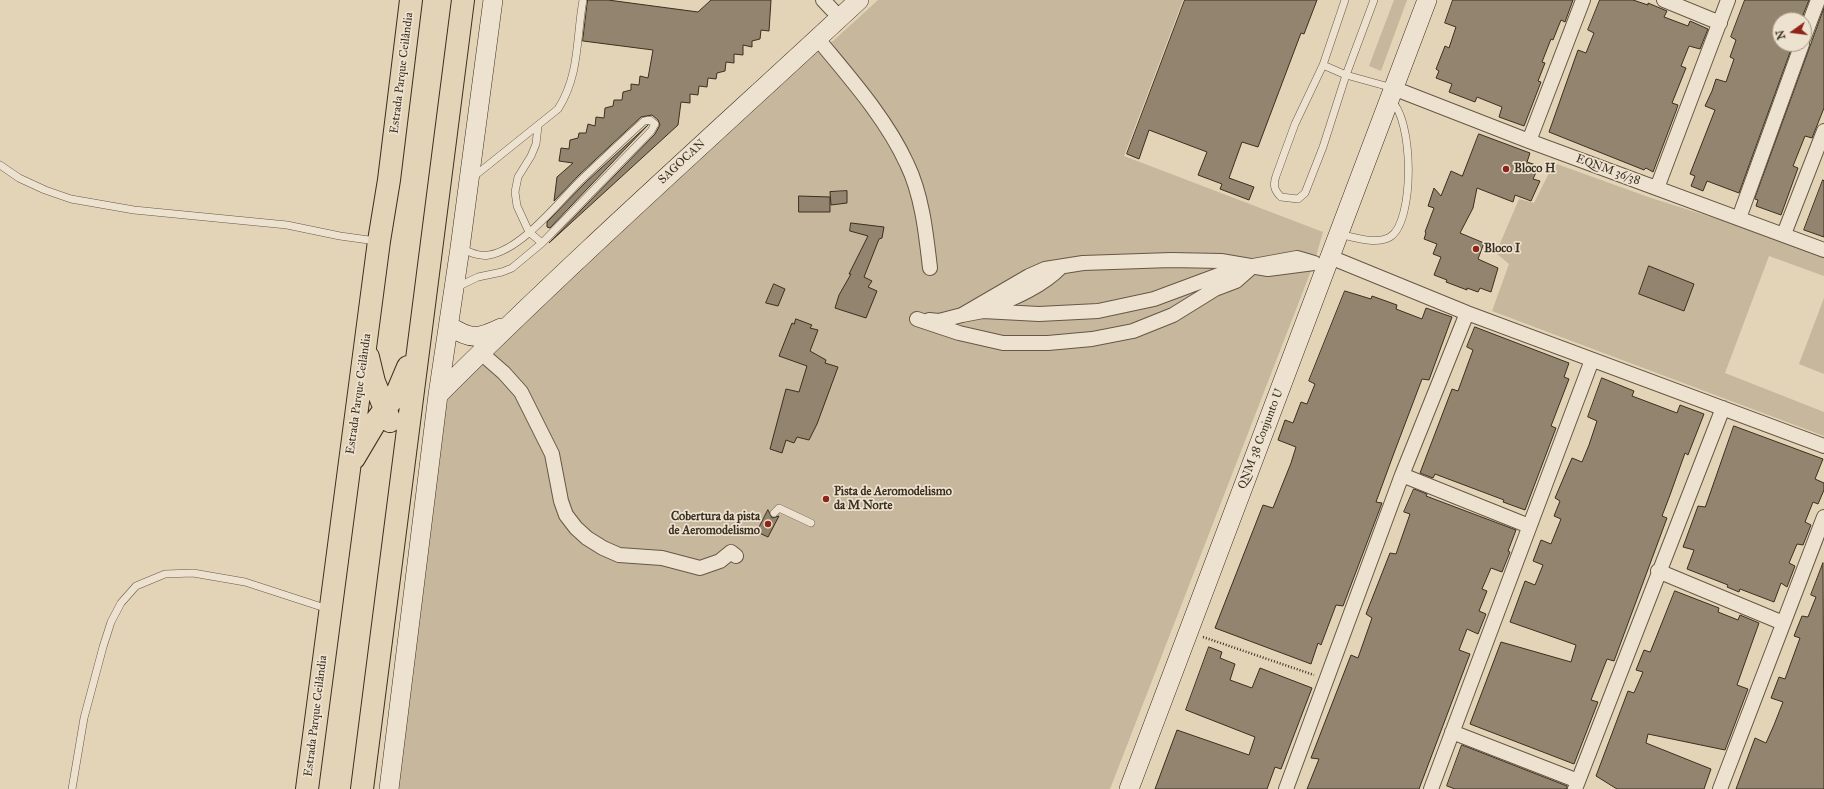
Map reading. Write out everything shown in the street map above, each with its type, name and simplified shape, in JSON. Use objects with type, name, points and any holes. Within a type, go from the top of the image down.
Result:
[{"type":"highway","name":"Estrada Parque Ceilândia","points":[[307,789],[379,242],[389,180],[411,0]]},
{"type":"highway","points":[[362,789],[463,0]]},
{"type":"highway","points":[[349,468],[376,421],[386,410],[406,374],[419,335]]},
{"type":"highway","points":[[366,342],[374,382],[386,410],[397,443],[402,472]]},
{"type":"street","points":[[389,789],[438,395],[460,248],[493,0]]},
{"type":"street","points":[[823,0],[840,18]]},
{"type":"street","name":"SAGOCAN","points":[[438,395],[508,325],[859,0]]},
{"type":"street","name":"QNM 38 Conjunto U","points":[[1129,789],[1427,0]]},
{"type":"street","points":[[1529,141],[1583,0]]},
{"type":"street","points":[[1665,0],[1720,23]]},
{"type":"street","points":[[1657,188],[1728,0]]},
{"type":"street","points":[[1812,16],[1818,0]]},
{"type":"street","points":[[817,38],[891,134],[908,165],[926,232],[930,268]]},
{"type":"street","points":[[1738,218],[1799,52]]},
{"type":"street","name":"EQNM 36/38","points":[[1391,94],[1529,141],[1824,250]]},
{"type":"street","points":[[1784,234],[1824,131]]},
{"type":"street","points":[[1330,257],[1467,313],[1824,446]]},
{"type":"street","points":[[962,315],[1029,276],[1045,269],[1083,263],[1171,260],[1221,261],[1253,266]]},
{"type":"street","points":[[1063,266],[1052,276],[1025,292],[983,311],[938,321],[917,319],[959,333],[1003,343],[1048,343],[1092,339],[1133,331],[1173,315],[1215,289],[1236,280],[1253,266]]},
{"type":"street","points":[[983,311],[1039,314],[1098,311],[1154,299],[1232,270],[1253,266]]},
{"type":"street","points":[[1286,789],[1402,475],[1467,313]]},
{"type":"street","name":"SAGOCAN","points":[[449,326],[461,334],[473,338],[486,336],[508,325]]},
{"type":"street","points":[[480,352],[504,373],[521,392],[552,454],[561,501],[566,515],[576,528],[587,538],[603,548],[619,555],[662,558],[700,568],[720,561],[731,552],[736,556]]},
{"type":"street","points":[[1431,789],[1592,360]]},
{"type":"street","points":[[1452,732],[1576,785],[1658,571],[1723,408]]},
{"type":"street","points":[[1402,475],[1529,526]]},
{"type":"street","points":[[1720,789],[1824,517]]},
{"type":"street","points":[[1658,571],[1783,623]]},
{"type":"lane","points":[[469,181],[558,109],[567,95],[573,77],[583,0]]},
{"type":"lane","points":[[1345,0],[1323,65],[1296,124],[1276,176],[1274,183],[1275,191],[1281,197],[1298,199],[1305,193],[1323,147],[1346,75],[1374,0]]},
{"type":"lane","points":[[1323,65],[1391,94],[1401,112],[1409,154],[1405,209],[1402,221],[1397,231],[1383,240],[1360,239],[1338,234]]},
{"type":"lane","points":[[454,288],[478,277],[502,272],[512,268],[542,243],[651,131],[655,124],[650,120],[644,122],[583,178],[529,232],[506,249],[491,255],[480,256],[460,248]]},
{"type":"lane","points":[[538,126],[536,144],[531,156],[518,177],[514,192],[517,206],[529,232],[542,243]]},
{"type":"lane","points":[[0,165],[19,178],[45,190],[71,198],[134,210],[287,225],[379,242]]},
{"type":"lane","points":[[774,513],[779,508],[811,523]]},
{"type":"lane","points":[[72,789],[84,718],[103,647],[111,622],[121,603],[136,586],[165,574],[193,573],[244,582],[330,609]]},
{"type":"path","points":[[1188,632],[1326,680]]},
{"type":"shaded area","points":[[878,0],[1183,0],[1124,156],[1323,232],[1314,263],[1110,789],[393,789],[446,406],[451,389],[818,49],[833,41]]},
{"type":"shaded area","points":[[1394,0],[1407,0],[1381,71],[1369,66]]},
{"type":"shaded area","points":[[1554,163],[1651,198],[1730,223],[1824,258],[1824,276],[1769,256],[1725,373],[1824,412],[1824,436],[1492,311],[1509,264],[1496,253],[1519,199],[1534,203]]},
{"type":"shaded area","points":[[1824,298],[1824,374],[1799,364]]},
{"type":"building","points":[[588,0],[608,0],[698,12],[711,0],[771,0],[769,31],[761,30],[760,39],[752,41],[752,47],[743,45],[743,55],[734,54],[734,63],[726,62],[725,71],[717,73],[716,79],[708,78],[707,87],[699,86],[698,95],[690,94],[690,103],[681,102],[678,125],[549,243],[655,134],[660,125],[658,120],[652,115],[641,117],[580,174],[554,201],[557,177],[573,163],[559,161],[561,148],[569,149],[570,140],[578,138],[579,133],[586,133],[588,124],[595,126],[596,117],[604,118],[605,108],[613,106],[614,100],[622,100],[623,92],[631,90],[631,84],[639,85],[640,76],[648,78],[653,50],[583,41]]},
{"type":"building","points":[[1185,0],[1317,0],[1304,34],[1301,33],[1258,147],[1242,142],[1229,178],[1254,187],[1249,200],[1220,189],[1222,184],[1198,175],[1207,152],[1149,130],[1139,159],[1127,154]]},
{"type":"building","points":[[1453,0],[1573,0],[1565,22],[1561,20],[1553,40],[1551,39],[1542,62],[1545,63],[1538,81],[1541,82],[1524,126],[1499,117],[1502,107],[1477,97],[1475,102],[1449,92],[1452,84],[1436,78],[1439,71],[1436,69],[1445,46],[1449,48],[1456,27],[1445,23]]},
{"type":"building","points":[[1600,0],[1633,0],[1648,5],[1648,3],[1667,11],[1664,17],[1688,26],[1690,21],[1708,29],[1700,49],[1689,46],[1681,66],[1686,68],[1672,103],[1678,105],[1653,172],[1646,168],[1644,170],[1549,132],[1578,50],[1586,53],[1594,33],[1588,30]]},
{"type":"building","points":[[1745,0],[1809,0],[1804,12],[1772,12],[1772,52],[1790,52],[1739,193],[1707,181],[1703,191],[1691,186],[1695,176],[1690,174],[1715,110],[1705,106],[1716,79],[1726,82],[1734,59],[1730,57],[1736,40],[1731,37]]},
{"type":"building","points":[[1824,8],[1824,108],[1812,138],[1805,136],[1793,166],[1798,168],[1781,215],[1756,206],[1758,200],[1755,199],[1808,52],[1812,52],[1812,41]]},
{"type":"building","points":[[648,125],[550,228],[547,227],[547,222],[586,182]]},
{"type":"building","points":[[1479,134],[1530,153],[1527,162],[1536,165],[1538,168],[1533,179],[1540,181],[1531,201],[1515,195],[1513,202],[1477,188],[1473,208],[1460,233],[1484,243],[1478,259],[1498,268],[1491,292],[1480,288],[1478,292],[1467,288],[1467,290],[1446,282],[1447,280],[1434,275],[1441,257],[1433,254],[1437,244],[1424,239],[1434,208],[1428,206],[1434,188],[1441,196],[1451,171],[1462,176]]},
{"type":"building","points":[[1823,180],[1824,181],[1824,237],[1804,230]]},
{"type":"building","points":[[847,191],[847,203],[831,205],[830,192]]},
{"type":"building","points":[[799,196],[830,197],[830,212],[799,212]]},
{"type":"building","points":[[851,223],[884,227],[882,238],[879,239],[864,277],[872,281],[868,287],[877,291],[866,318],[835,308],[839,295],[851,274],[849,274],[868,236],[850,231]]},
{"type":"building","points":[[1649,266],[1694,284],[1684,311],[1639,294]]},
{"type":"building","points":[[774,284],[785,289],[778,306],[766,303]]},
{"type":"building","points":[[1345,291],[1371,299],[1372,296],[1397,305],[1396,309],[1422,319],[1426,308],[1452,317],[1429,380],[1422,379],[1394,453],[1376,502],[1382,503],[1343,606],[1336,605],[1321,645],[1318,643],[1311,664],[1215,628],[1263,505],[1273,508],[1291,463],[1296,447],[1278,440],[1285,420],[1293,423],[1301,402],[1307,404],[1315,384],[1309,381]]},
{"type":"building","points":[[796,319],[812,325],[810,328],[818,330],[810,351],[826,360],[825,363],[838,367],[817,424],[809,440],[797,437],[794,443],[786,440],[782,453],[770,449],[786,389],[799,392],[807,366],[779,356],[792,323],[794,324]]},
{"type":"building","points":[[1475,327],[1569,363],[1564,377],[1569,379],[1551,426],[1556,428],[1525,510],[1503,502],[1504,500],[1435,474],[1433,478],[1420,473],[1452,389],[1458,391],[1473,350],[1467,347]]},
{"type":"building","points":[[1602,378],[1634,391],[1632,396],[1677,413],[1680,405],[1704,414],[1688,455],[1685,453],[1662,516],[1667,518],[1614,661],[1607,659],[1591,700],[1598,702],[1574,764],[1470,724],[1501,642],[1571,662],[1576,645],[1510,622],[1525,581],[1535,585],[1543,565],[1533,561],[1541,540],[1551,544],[1561,519],[1554,516],[1560,501],[1555,498],[1572,458],[1582,462],[1589,445],[1597,421],[1588,417]]},
{"type":"building","points":[[1734,426],[1823,459],[1815,479],[1824,483],[1824,490],[1818,504],[1813,502],[1805,522],[1811,525],[1803,545],[1797,544],[1789,563],[1795,566],[1787,587],[1781,583],[1774,602],[1740,589],[1739,592],[1727,587],[1728,585],[1687,569],[1694,550],[1683,547],[1698,506],[1705,507]]},
{"type":"building","points":[[1414,489],[1427,494],[1426,496],[1516,530],[1508,551],[1510,552],[1502,572],[1491,568],[1482,589],[1487,591],[1479,611],[1486,614],[1478,634],[1467,629],[1459,650],[1470,654],[1419,789],[1307,789],[1319,759],[1311,758],[1351,655],[1358,658],[1372,618],[1366,614],[1390,553],[1396,554],[1410,514],[1404,512]]},
{"type":"building","name":"Cobertura da pista de Aeromodelismo","points":[[768,510],[772,518],[779,516],[768,537],[757,532]]},
{"type":"building","points":[[1823,563],[1824,789],[1736,789],[1755,738],[1766,743],[1783,702],[1771,698],[1779,677],[1785,679],[1800,638],[1794,636],[1802,616],[1808,617],[1816,597],[1811,595]]},
{"type":"building","points":[[1675,591],[1719,608],[1718,612],[1738,620],[1740,615],[1759,623],[1737,685],[1748,689],[1725,750],[1648,734],[1646,743],[1711,769],[1704,789],[1617,789],[1596,776],[1628,691],[1634,693],[1643,672],[1636,670],[1644,650],[1650,652]]},
{"type":"building","points":[[1209,647],[1222,652],[1220,658],[1235,664],[1230,680],[1252,688],[1260,668],[1312,688],[1281,769],[1275,767],[1267,789],[1155,789],[1177,730],[1249,755],[1255,737],[1186,710]]},
{"type":"building","points":[[1462,745],[1567,786],[1567,789],[1455,789],[1447,786]]},
{"type":"place","name":"Bloco H","points":[[1506,169]]},
{"type":"place","name":"Bloco I","points":[[1476,249]]},
{"type":"place","name":"Pista de Aeromodelismo da M Norte","points":[[826,499]]},
{"type":"place","name":"Cobertura da pista de Aeromodelismo","points":[[768,524]]}]
